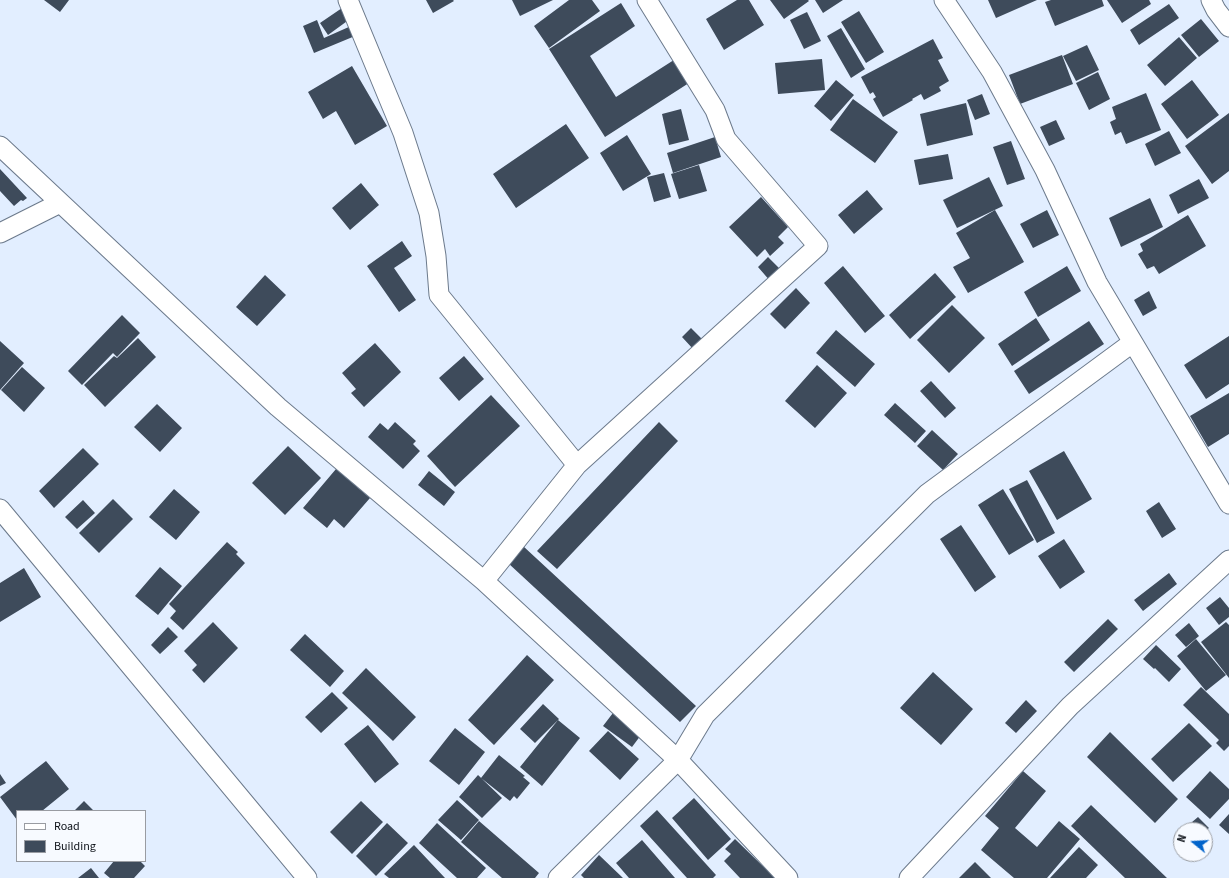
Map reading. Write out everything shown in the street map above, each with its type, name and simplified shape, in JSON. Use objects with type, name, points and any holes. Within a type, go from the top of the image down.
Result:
[{"type":"street","points":[[348,0],[404,133],[429,213],[436,256],[439,295],[577,466]]},
{"type":"street","points":[[484,581],[577,466],[818,246],[726,139],[715,110],[647,0]]},
{"type":"street","points":[[944,0],[992,72],[1045,170],[1097,282],[1229,504]]},
{"type":"street","points":[[1212,0],[1216,10],[1229,27]]},
{"type":"street","points":[[0,146],[278,407],[484,581],[678,760],[788,878]]},
{"type":"street","points":[[0,233],[60,203]]},
{"type":"street","points":[[558,878],[678,760],[705,714],[927,494],[1132,343]]},
{"type":"street","points":[[0,509],[307,878]]},
{"type":"street","points":[[909,878],[1070,706],[1229,560]]},
{"type":"building","points":[[44,0],[69,0],[60,12]]},
{"type":"building","points":[[426,0],[453,0],[454,1],[433,13]]},
{"type":"building","points":[[512,0],[553,0],[520,16]]},
{"type":"building","points":[[569,0],[592,0],[600,11],[549,48],[534,26]]},
{"type":"building","points":[[737,0],[749,0],[764,25],[724,50],[706,19]]},
{"type":"building","points":[[770,0],[808,0],[809,1],[784,19]]},
{"type":"building","points":[[815,0],[843,0],[823,13]]},
{"type":"building","points":[[988,0],[1037,0],[996,18]]},
{"type":"building","points":[[1051,0],[1102,0],[1104,6],[1055,26],[1045,2]]},
{"type":"building","points":[[1107,0],[1149,0],[1151,4],[1122,23]]},
{"type":"building","points":[[621,3],[635,26],[590,56],[616,97],[677,58],[692,81],[605,137],[549,49]]},
{"type":"building","points":[[1169,4],[1179,18],[1139,45],[1130,30]]},
{"type":"building","points":[[342,8],[350,19],[328,35],[320,23]]},
{"type":"building","points":[[859,11],[884,52],[866,63],[841,22]]},
{"type":"building","points":[[807,12],[821,41],[804,49],[790,20]]},
{"type":"building","points":[[1201,19],[1219,41],[1199,57],[1181,35]]},
{"type":"building","points":[[317,20],[324,38],[351,26],[355,36],[314,53],[303,26]]},
{"type":"building","points":[[841,28],[865,69],[851,78],[827,36]]},
{"type":"building","points":[[1179,37],[1197,58],[1165,86],[1147,65]]},
{"type":"building","points":[[933,39],[943,58],[938,60],[949,81],[939,87],[941,91],[924,100],[921,94],[883,117],[873,99],[876,97],[873,92],[870,94],[861,77]]},
{"type":"building","points":[[1087,45],[1099,70],[1076,81],[1063,56]]},
{"type":"building","points":[[1062,55],[1073,84],[1020,104],[1009,75]]},
{"type":"building","points":[[822,59],[825,90],[778,94],[775,63]]},
{"type":"building","points":[[352,66],[387,126],[355,145],[336,111],[323,119],[308,92]]},
{"type":"building","points":[[1098,72],[1110,99],[1089,110],[1076,83]]},
{"type":"building","points":[[836,80],[854,95],[831,121],[814,106]]},
{"type":"building","points":[[1192,80],[1219,115],[1187,139],[1161,104]]},
{"type":"building","points":[[1146,93],[1161,130],[1126,144],[1121,132],[1115,135],[1110,122],[1116,119],[1112,107]]},
{"type":"building","points":[[982,94],[990,114],[975,120],[967,100]]},
{"type":"building","points":[[853,99],[898,132],[875,163],[830,130]]},
{"type":"building","points":[[966,103],[973,135],[927,146],[920,114]]},
{"type":"building","points":[[681,109],[689,140],[669,145],[662,114]]},
{"type":"building","points":[[1229,113],[1229,171],[1212,184],[1185,146]]},
{"type":"building","points":[[1056,120],[1065,139],[1049,146],[1040,127]]},
{"type":"building","points":[[566,124],[589,158],[516,208],[493,174]]},
{"type":"building","points":[[1169,131],[1181,153],[1155,166],[1145,144]]},
{"type":"building","points":[[627,135],[651,174],[623,191],[600,153]]},
{"type":"building","points":[[715,137],[721,157],[673,173],[667,153]]},
{"type":"building","points":[[1011,141],[1025,179],[1007,185],[993,147]]},
{"type":"building","points":[[948,154],[953,179],[919,185],[914,160]]},
{"type":"building","points":[[699,165],[707,191],[679,199],[671,174]]},
{"type":"building","points":[[0,169],[27,198],[23,201],[21,200],[14,206],[0,191]]},
{"type":"building","points":[[664,173],[671,197],[654,202],[647,177]]},
{"type":"building","points":[[989,177],[1003,206],[957,228],[943,200]]},
{"type":"building","points":[[1199,179],[1209,198],[1178,214],[1169,195]]},
{"type":"building","points":[[361,183],[379,205],[350,230],[332,208]]},
{"type":"building","points":[[867,190],[883,209],[854,234],[838,215]]},
{"type":"building","points":[[761,197],[788,227],[778,237],[784,243],[770,256],[765,249],[757,257],[729,227]]},
{"type":"building","points":[[1150,198],[1163,227],[1121,247],[1109,218]]},
{"type":"building","points":[[995,210],[1024,262],[968,293],[953,267],[970,258],[956,233]]},
{"type":"building","points":[[1047,210],[1059,235],[1033,248],[1020,224]]},
{"type":"building","points":[[1188,215],[1206,246],[1159,274],[1154,266],[1147,269],[1138,254],[1143,251],[1140,244]]},
{"type":"building","points":[[402,241],[412,256],[394,268],[416,300],[399,312],[367,266]]},
{"type":"building","points":[[768,257],[782,271],[771,282],[758,267]]},
{"type":"building","points":[[843,266],[885,316],[865,333],[824,283]]},
{"type":"building","points":[[1067,266],[1081,291],[1038,317],[1024,292]]},
{"type":"building","points":[[935,273],[956,297],[910,339],[889,315]]},
{"type":"building","points":[[265,275],[286,295],[257,326],[236,307]]},
{"type":"building","points":[[796,288],[810,303],[785,329],[770,314]]},
{"type":"building","points":[[1149,291],[1157,308],[1143,316],[1134,300]]},
{"type":"building","points":[[952,305],[985,338],[949,373],[917,340]]},
{"type":"building","points":[[122,315],[140,333],[117,357],[113,353],[82,385],[68,371]]},
{"type":"building","points":[[1036,318],[1050,340],[1012,366],[998,344]]},
{"type":"building","points":[[1089,321],[1104,344],[1029,394],[1014,371]]},
{"type":"building","points":[[691,328],[704,341],[694,350],[682,337]]},
{"type":"building","points":[[836,330],[875,364],[855,387],[816,353]]},
{"type":"building","points":[[1229,336],[1229,384],[1206,399],[1184,365]]},
{"type":"building","points":[[138,338],[156,357],[105,407],[84,385],[114,356],[117,358]]},
{"type":"building","points":[[0,341],[24,363],[0,390]]},
{"type":"building","points":[[375,343],[401,372],[364,407],[351,393],[356,389],[342,373]]},
{"type":"building","points":[[464,356],[484,379],[459,401],[439,378]]},
{"type":"building","points":[[817,365],[847,393],[815,428],[785,401]]},
{"type":"building","points":[[22,367],[45,388],[24,412],[1,390]]},
{"type":"building","points":[[931,381],[956,408],[945,418],[920,391]]},
{"type":"building","points":[[1229,393],[1229,434],[1208,447],[1190,416]]},
{"type":"building","points":[[491,395],[520,426],[455,487],[427,456]]},
{"type":"building","points":[[895,403],[926,431],[915,443],[884,415]]},
{"type":"building","points":[[157,404],[182,428],[160,452],[134,427]]},
{"type":"building","points":[[395,422],[416,441],[413,444],[420,451],[403,469],[368,437],[380,423],[388,430]]},
{"type":"building","points":[[659,422],[678,441],[557,569],[537,551]]},
{"type":"building","points":[[932,430],[958,454],[943,470],[917,446]]},
{"type":"building","points":[[288,446],[321,478],[285,515],[252,483]]},
{"type":"building","points":[[83,448],[99,464],[54,508],[39,491]]},
{"type":"building","points":[[1064,451],[1092,499],[1057,520],[1029,471]]},
{"type":"building","points":[[336,469],[370,498],[344,528],[334,519],[327,528],[303,508]]},
{"type":"building","points":[[429,471],[455,492],[444,506],[418,485]]},
{"type":"building","points":[[1027,480],[1055,533],[1037,543],[1009,489]]},
{"type":"building","points":[[174,489],[200,512],[176,540],[149,517]]},
{"type":"building","points":[[1003,489],[1034,540],[1009,555],[978,505]]},
{"type":"building","points":[[113,499],[133,519],[99,553],[79,533]]},
{"type":"building","points":[[83,500],[95,513],[77,529],[65,517]]},
{"type":"building","points":[[1159,502],[1176,529],[1162,538],[1146,511]]},
{"type":"building","points":[[961,525],[996,577],[975,592],[940,539]]},
{"type":"building","points":[[1064,539],[1085,572],[1060,589],[1038,556]]},
{"type":"building","points":[[227,542],[238,552],[236,554],[245,563],[183,630],[170,618],[176,611],[169,604]]},
{"type":"building","points":[[523,546],[696,706],[680,722],[508,563]]},
{"type":"building","points":[[160,567],[182,586],[158,615],[135,596]]},
{"type":"building","points":[[24,568],[41,597],[0,622],[0,583]]},
{"type":"building","points":[[1169,573],[1177,584],[1143,611],[1134,600]]},
{"type":"building","points":[[1220,597],[1229,608],[1229,617],[1219,625],[1206,608]]},
{"type":"building","points":[[1108,619],[1118,629],[1074,672],[1064,662]]},
{"type":"building","points":[[213,622],[238,648],[204,683],[192,670],[197,665],[184,651]]},
{"type":"building","points":[[1226,622],[1229,625],[1229,678],[1201,642]]},
{"type":"building","points":[[1189,623],[1199,636],[1186,647],[1175,635]]},
{"type":"building","points":[[168,627],[178,637],[160,654],[151,645]]},
{"type":"building","points":[[305,634],[344,671],[330,687],[290,650]]},
{"type":"building","points":[[1196,639],[1226,675],[1206,691],[1177,656]]},
{"type":"building","points":[[1156,645],[1181,669],[1169,682],[1155,668],[1154,669],[1143,659]]},
{"type":"building","points":[[527,655],[554,680],[494,745],[468,720]]},
{"type":"building","points":[[366,668],[416,717],[393,741],[342,693]]},
{"type":"building","points":[[933,672],[973,709],[941,745],[900,708]]},
{"type":"building","points":[[1201,687],[1229,714],[1229,746],[1224,751],[1216,743],[1219,740],[1183,705]]},
{"type":"building","points":[[332,692],[348,708],[321,733],[305,717]]},
{"type":"building","points":[[1026,700],[1037,711],[1016,733],[1005,723]]},
{"type":"building","points":[[543,704],[559,719],[535,743],[520,729]]},
{"type":"building","points":[[616,709],[644,731],[632,747],[603,726]]},
{"type":"building","points":[[558,720],[580,738],[542,786],[520,767]]},
{"type":"building","points":[[1189,723],[1212,746],[1173,782],[1151,759]]},
{"type":"building","points":[[368,725],[399,764],[375,783],[344,744]]},
{"type":"building","points":[[455,728],[485,752],[459,785],[429,761]]},
{"type":"building","points":[[608,731],[639,759],[620,780],[589,751]]},
{"type":"building","points":[[1110,732],[1178,799],[1155,823],[1087,757]]},
{"type":"building","points":[[499,755],[525,776],[523,777],[530,783],[517,799],[514,796],[510,801],[481,778]]},
{"type":"building","points":[[46,761],[69,789],[43,810],[16,810],[16,819],[0,797]]},
{"type":"building","points":[[1023,771],[1046,791],[1015,828],[1037,847],[1059,821],[1080,839],[1047,878],[1014,878],[981,850],[999,828],[985,816]]},
{"type":"building","points":[[1210,771],[1229,789],[1229,799],[1210,819],[1186,797]]},
{"type":"building","points":[[0,774],[6,783],[0,786]]},
{"type":"building","points":[[478,775],[502,798],[482,818],[459,797]]},
{"type":"building","points":[[694,798],[731,839],[708,860],[672,818]]},
{"type":"building","points":[[457,800],[479,820],[461,840],[438,820]]},
{"type":"building","points":[[84,801],[93,810],[75,810]]},
{"type":"building","points":[[361,801],[383,822],[352,854],[330,832]]},
{"type":"building","points":[[1091,805],[1167,878],[1125,878],[1071,826]]},
{"type":"building","points":[[657,810],[716,875],[713,878],[687,878],[640,826]]},
{"type":"building","points":[[1229,814],[1229,834],[1219,825]]},
{"type":"building","points":[[1198,817],[1203,822],[1192,822]]},
{"type":"building","points":[[479,821],[539,873],[535,878],[502,878],[461,842]]},
{"type":"building","points":[[387,823],[408,843],[376,876],[356,856]]},
{"type":"building","points":[[437,823],[486,868],[477,878],[457,878],[419,843]]},
{"type":"building","points":[[735,839],[775,878],[740,878],[724,861],[731,854],[725,849]]},
{"type":"building","points":[[642,840],[675,878],[629,878],[616,863]]},
{"type":"building","points":[[414,845],[445,878],[389,878],[384,874]]},
{"type":"building","points":[[1079,847],[1098,865],[1086,878],[1050,878]]},
{"type":"building","points":[[599,855],[623,878],[584,878],[581,875]]},
{"type":"building","points":[[113,862],[141,862],[145,866],[134,878],[110,878],[104,873]]},
{"type":"building","points":[[975,862],[991,878],[959,878]]},
{"type":"building","points":[[91,868],[99,878],[78,878]]}]
